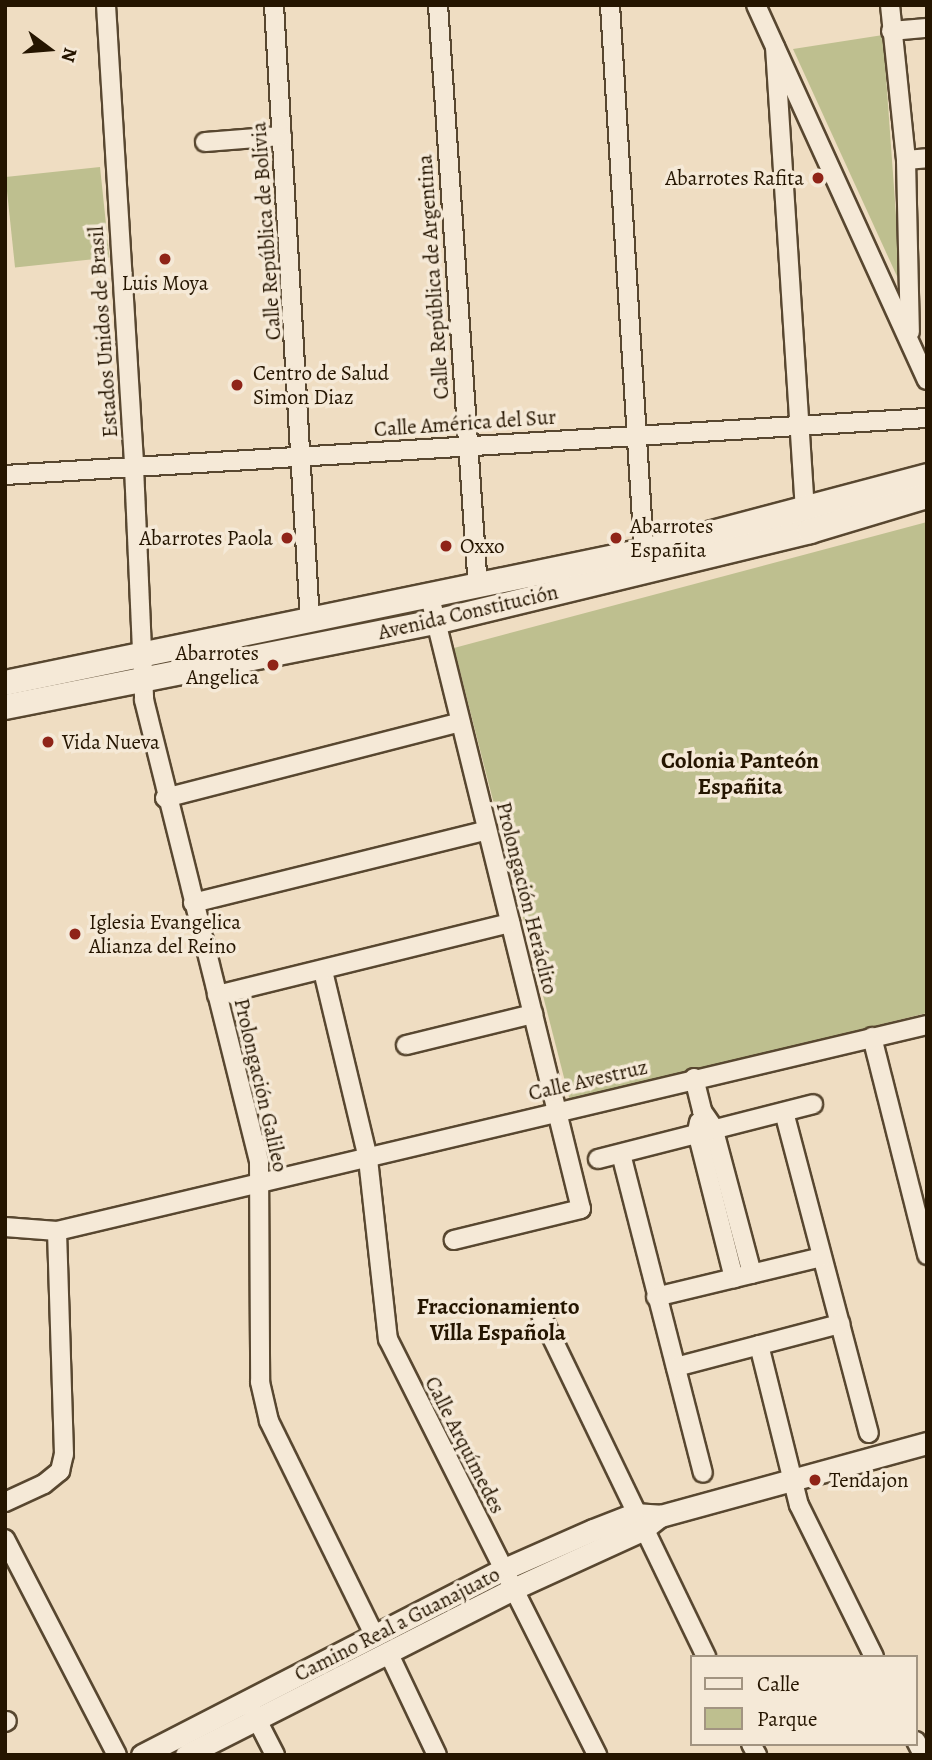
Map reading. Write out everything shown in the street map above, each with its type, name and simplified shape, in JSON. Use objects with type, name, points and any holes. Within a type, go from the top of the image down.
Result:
[{"type":"main road","name":"Avenida Constitución","points":[[5,707],[310,621],[478,588],[644,551],[805,511],[927,476]]},
{"type":"main road","name":"Avenida Constitución","points":[[5,684],[143,668],[435,622],[810,531],[927,496]]},
{"type":"street","name":"Estados Unidos de Brasil","points":[[106,5],[134,467],[143,668]]},
{"type":"street","name":"Calle República de Bolivia","points":[[274,5],[303,456],[310,621]]},
{"type":"street","name":"Calle República de Argentina","points":[[438,5],[478,588]]},
{"type":"street","points":[[610,5],[634,435],[644,551]]},
{"type":"street","points":[[756,5],[910,335],[927,380]]},
{"type":"street","points":[[890,5],[919,293],[910,335]]},
{"type":"street","points":[[891,31],[927,28]]},
{"type":"street","points":[[775,47],[805,511]]},
{"type":"street","points":[[205,142],[282,136]]},
{"type":"street","points":[[906,160],[927,158]]},
{"type":"street","points":[[892,296],[919,293]]},
{"type":"street","name":"Calle América del Sur","points":[[5,475],[927,418]]},
{"type":"street","name":"Prolongación Heráclito","points":[[430,597],[581,1209],[454,1240]]},
{"type":"street","name":"Prolongación Galileo","points":[[143,668],[165,798],[259,1161],[260,1382],[269,1421],[374,1634]]},
{"type":"street","points":[[165,798],[460,722]]},
{"type":"street","points":[[193,903],[487,830]]},
{"type":"street","points":[[217,995],[510,923]]},
{"type":"street","name":"Calle Arquímedes","points":[[323,971],[368,1158],[388,1339],[597,1755]]},
{"type":"street","points":[[406,1045],[533,1014]]},
{"type":"street","name":"Calle Avestruz","points":[[5,1227],[57,1231],[261,1186],[556,1110],[927,1025]]},
{"type":"street","points":[[872,1037],[927,1255]]},
{"type":"street","points":[[694,1078],[743,1276]]},
{"type":"street","points":[[598,1159],[813,1104]]},
{"type":"street","points":[[784,1112],[869,1433]]},
{"type":"street","points":[[621,1154],[703,1473]]},
{"type":"street","points":[[5,1502],[44,1484],[60,1471],[64,1454],[57,1231]]},
{"type":"street","points":[[656,1297],[821,1257]]},
{"type":"street","points":[[541,1315],[638,1522],[705,1655]]},
{"type":"street","points":[[676,1367],[840,1324]]},
{"type":"street","points":[[759,1345],[790,1479],[799,1505],[873,1655]]},
{"type":"street","name":"Camino Real a Guanajuato","points":[[186,1755],[252,1710],[374,1634],[502,1570],[638,1522],[790,1479],[926,1445]]},
{"type":"street","name":"Camino Real a Guanajuato","points":[[142,1755],[388,1652],[638,1522]]},
{"type":"street","points":[[5,1539],[117,1755]]},
{"type":"street","points":[[388,1652],[438,1755]]},
{"type":"street","points":[[252,1710],[275,1755]]},
{"type":"green space","points":[[883,35],[901,285],[793,49]]},
{"type":"green space","points":[[100,167],[110,258],[15,267],[6,177]]},
{"type":"green space","points":[[927,522],[927,1013],[570,1101],[454,648]]},
{"type":"place","name":"Abarrotes Rafita","points":[[818,178]]},
{"type":"place","name":"Luis Moya","points":[[165,259]]},
{"type":"place","name":"Centro de Salud Simon Diaz","points":[[237,385]]},
{"type":"place","name":"Abarrotes Paola","points":[[287,538]]},
{"type":"place","name":"Abarrotes Españita","points":[[616,538]]},
{"type":"place","name":"Oxxo","points":[[446,546]]},
{"type":"place","name":"Abarrotes Angelica","points":[[273,665]]},
{"type":"place","name":"Vida Nueva","points":[[48,742]]},
{"type":"place","name":"Iglesia Evangelica Alianza del Reino","points":[[75,934]]},
{"type":"place","name":"Tendajon","points":[[815,1480]]},
{"type":"district","name":"Colonia Panteón Españita","points":[[740,774]]},
{"type":"district","name":"Fraccionamiento Villa Española","points":[[498,1320]]}]
